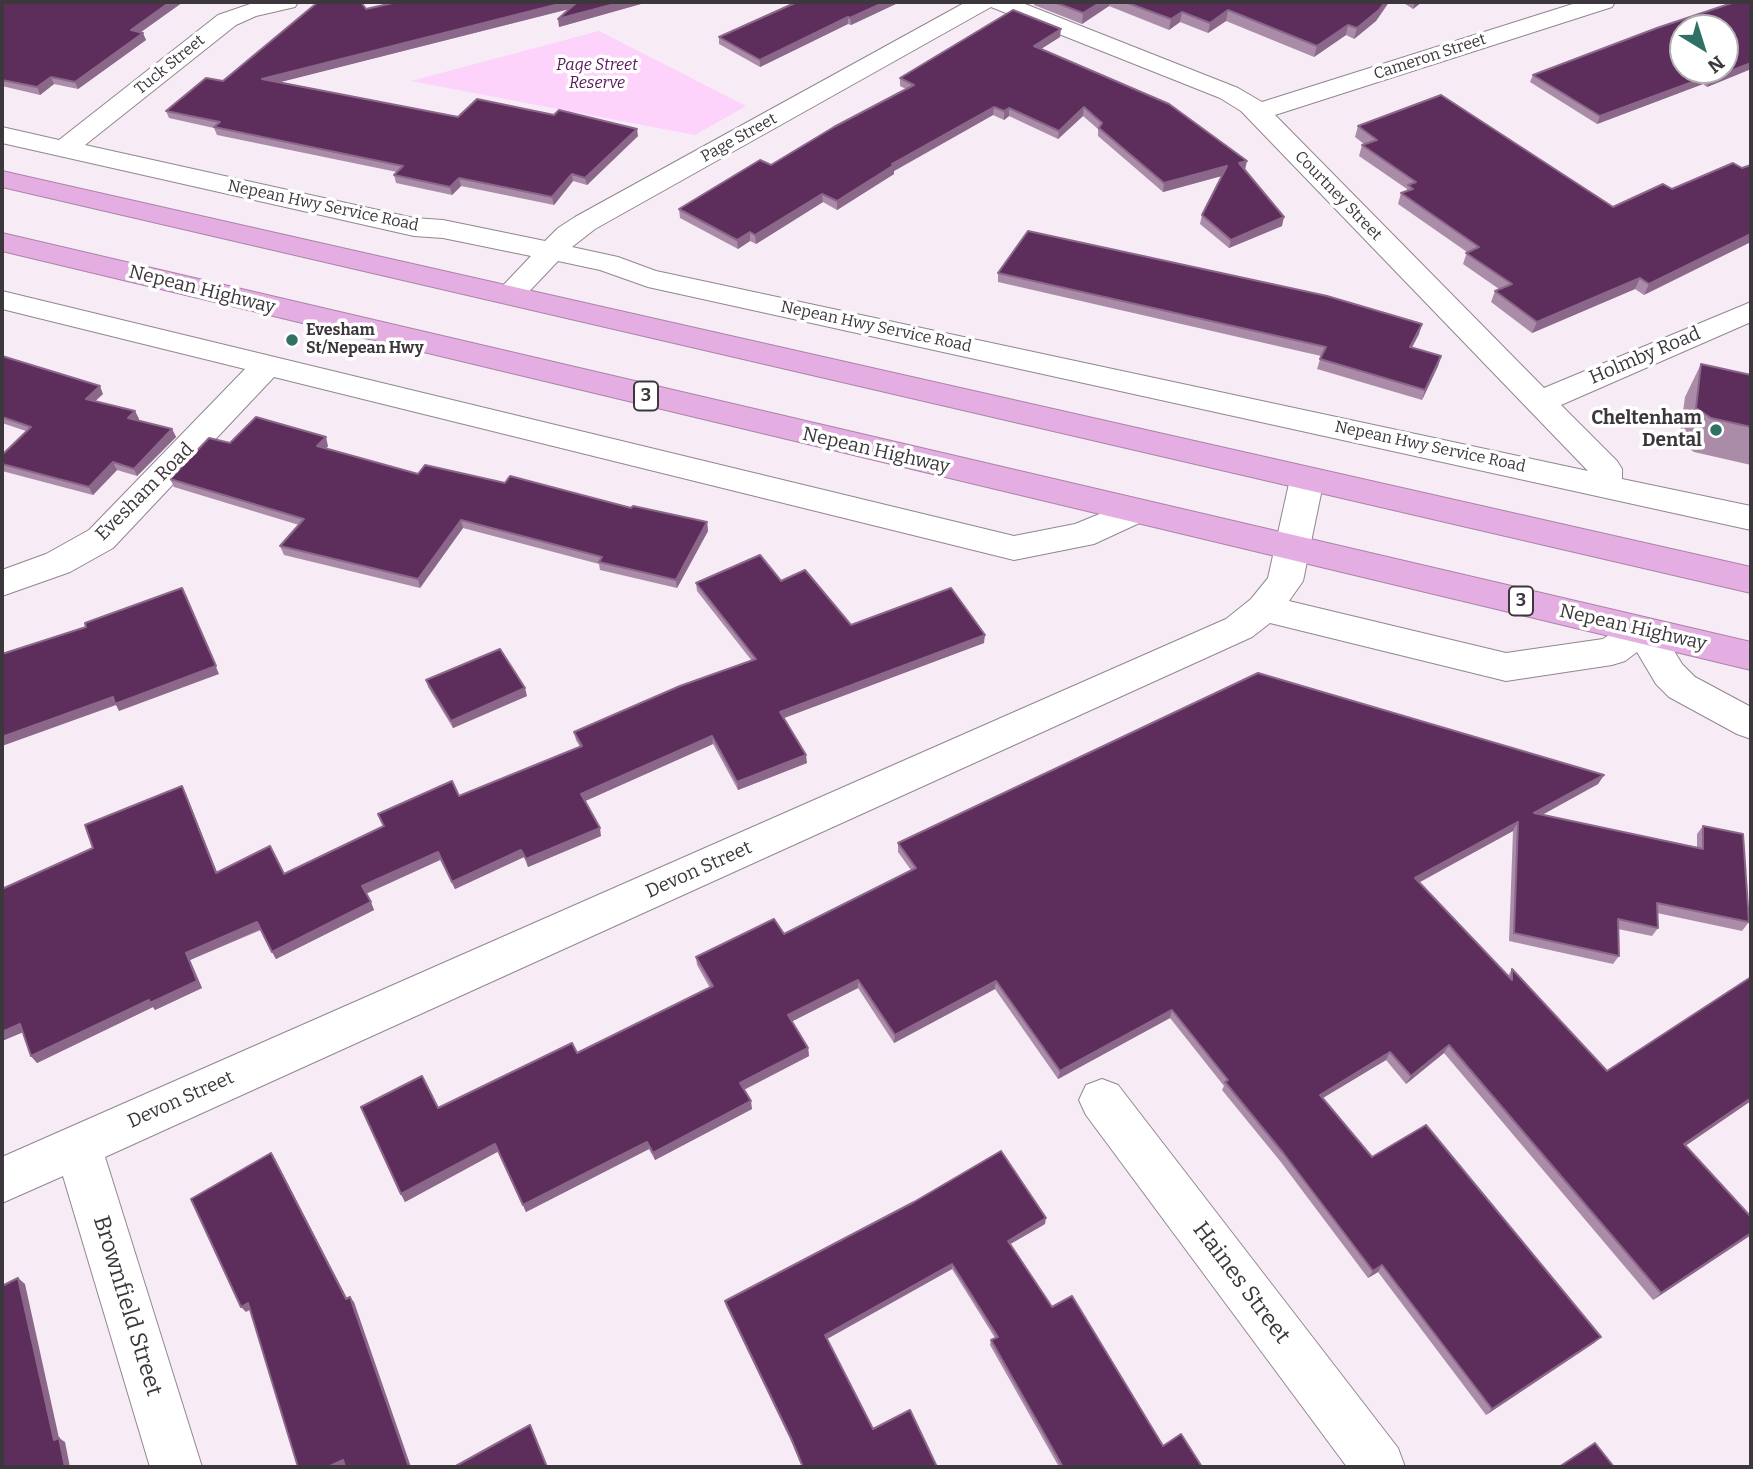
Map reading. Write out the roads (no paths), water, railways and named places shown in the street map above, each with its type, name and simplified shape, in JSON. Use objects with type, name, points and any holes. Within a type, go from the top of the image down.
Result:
[{"type":"highway","points":[[2,179],[1751,580]]},
{"type":"highway","name":"Nepean Highway","points":[[2,242],[1751,656]]},
{"type":"street","name":"Tuck Street","points":[[64,149],[227,20],[248,11],[286,2]]},
{"type":"street","name":"Page Street","points":[[510,294],[551,251],[585,223],[983,2]]},
{"type":"street","name":"Courtney Street","points":[[999,2],[1242,99],[1605,468],[1606,486]]},
{"type":"street","name":"Cameron Street","points":[[1257,112],[1603,2]]},
{"type":"street","name":"Nepean Hwy Service Road","points":[[2,135],[414,227],[443,229],[608,263],[648,278],[1751,518]]},
{"type":"street","points":[[2,300],[265,367],[1014,548],[1082,535],[1134,512]]},
{"type":"street","name":"Holmby Road","points":[[1539,402],[1751,311]]},
{"type":"street","name":"Evesham Road","points":[[2,583],[58,563],[101,539],[265,367]]},
{"type":"street","name":"Devon Street","points":[[2,1180],[1239,628],[1264,608],[1285,581],[1307,479]]},
{"type":"street","points":[[1264,608],[1506,667],[1612,651],[1643,630],[1669,674],[1682,687],[1751,724]]},
{"type":"street","name":"Haines Street","points":[[1102,1100],[1379,1467]]},
{"type":"street","name":"Brownfield Street","points":[[78,1146],[176,1467]]},
{"type":"place","name":"Evesham St/Nepean Hwy","points":[[292,340]]},
{"type":"place","name":"Cheltenham Dental","points":[[1716,430]]},
{"type":"park label","name":"Page Street Reserve","points":[[597,75]]}]
